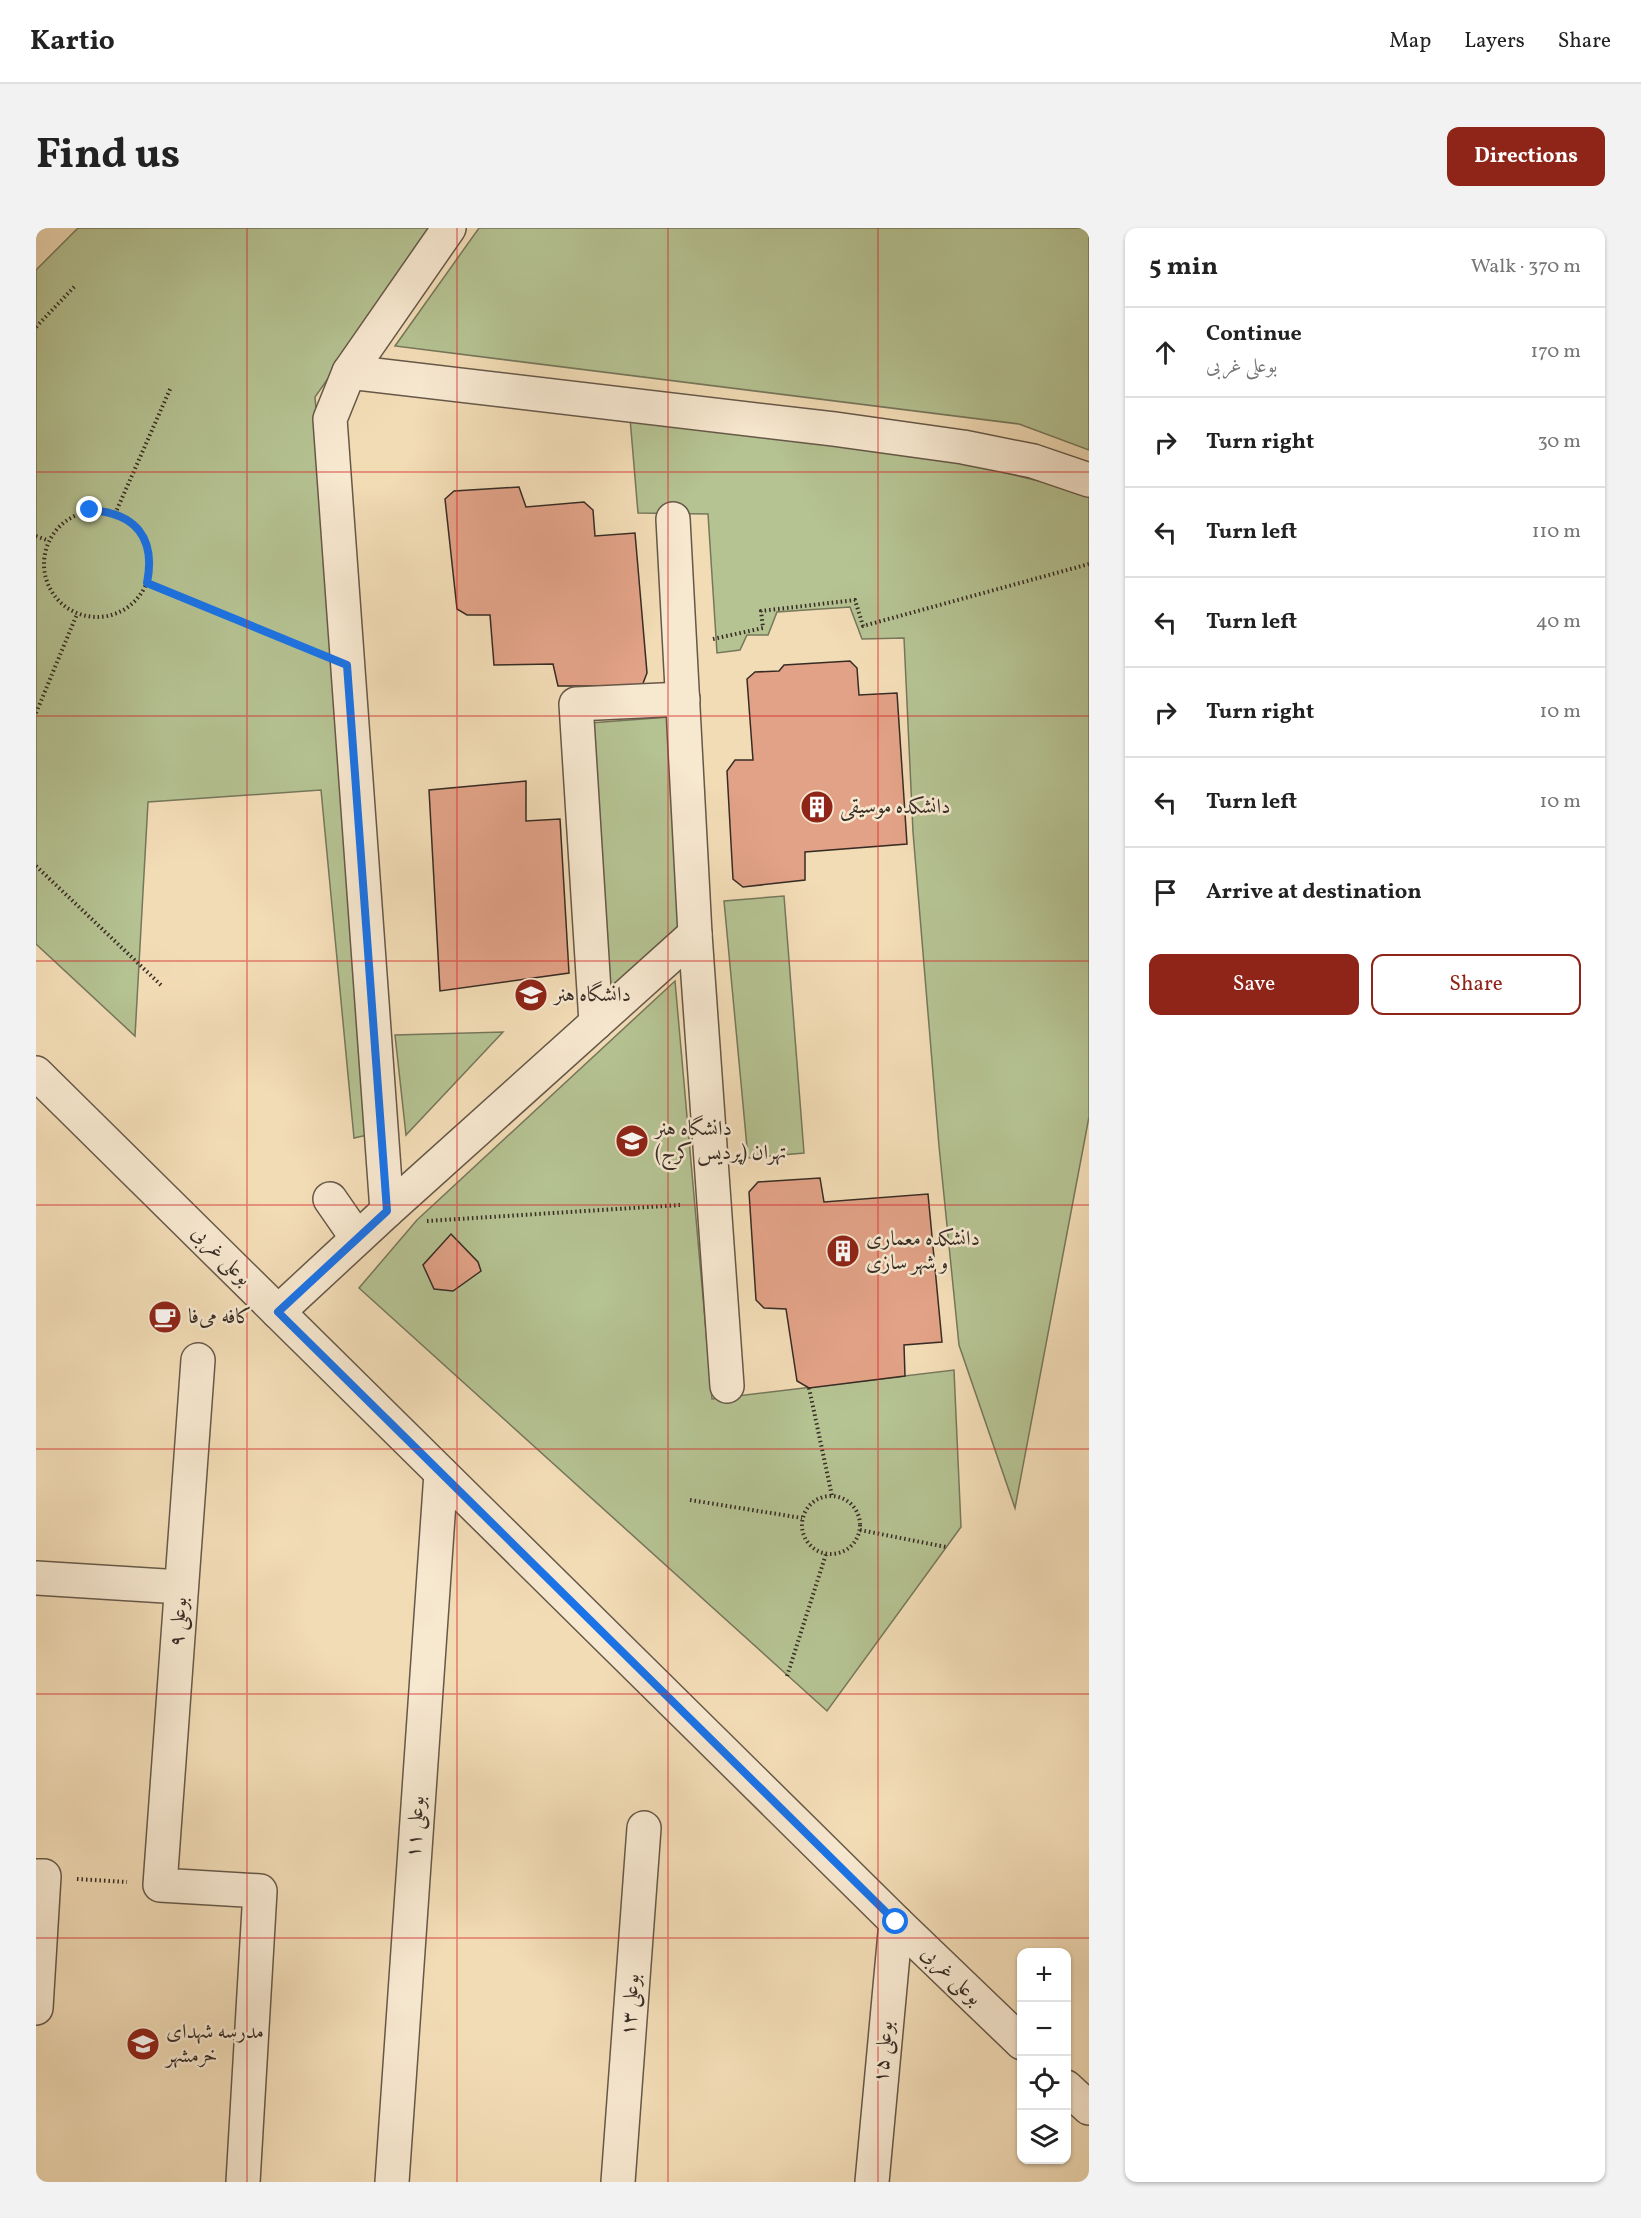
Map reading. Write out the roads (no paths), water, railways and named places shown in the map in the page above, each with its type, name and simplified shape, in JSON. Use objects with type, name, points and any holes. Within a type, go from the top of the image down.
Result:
[{"type":"street","points":[[372,1225],[347,665],[330,419],[349,372],[449,228]]},
{"type":"street","points":[[349,372],[834,429],[963,447],[1033,462],[1089,480]]},
{"type":"street","points":[[673,519],[695,934],[727,1386]]},
{"type":"street","points":[[596,1023],[576,704],[682,699]]},
{"type":"street","points":[[278,1312],[695,934]]},
{"type":"street","name":"بوعلی غربی","points":[[36,1073],[896,1922],[1017,2038]]},
{"type":"street","points":[[330,1199],[372,1225]]},
{"type":"street","name":"بوعلی ۹","points":[[198,1360],[160,1885],[260,1891],[243,2182]]},
{"type":"street","name":"بوعلی ۱۱","points":[[392,2182],[441,1473]]},
{"type":"street","points":[[36,1578],[181,1587]]},
{"type":"street","name":"بوعلی ۱۳","points":[[618,2182],[644,1828]]},
{"type":"street","points":[[36,2008],[40,1876]]},
{"type":"street","name":"بوعلی ۱۵","points":[[872,2182],[896,1922]]},
{"type":"street","points":[[1071,2092],[1089,2108]]},
{"type":"place","name":"دانشکده موسیقی","points":[[817,807]]},
{"type":"place","name":"دانشگاه هنر","points":[[531,995]]},
{"type":"place","name":"دانشگاه هنر تهران (پردیس کرج)","points":[[632,1141]]},
{"type":"place","name":"دانشکده معماری و شهر سازی","points":[[843,1251]]},
{"type":"place","name":"کافه می‌فا","points":[[165,1317]]},
{"type":"place","name":"مدرسه شهدای خرمشهر","points":[[143,2044]]}]
